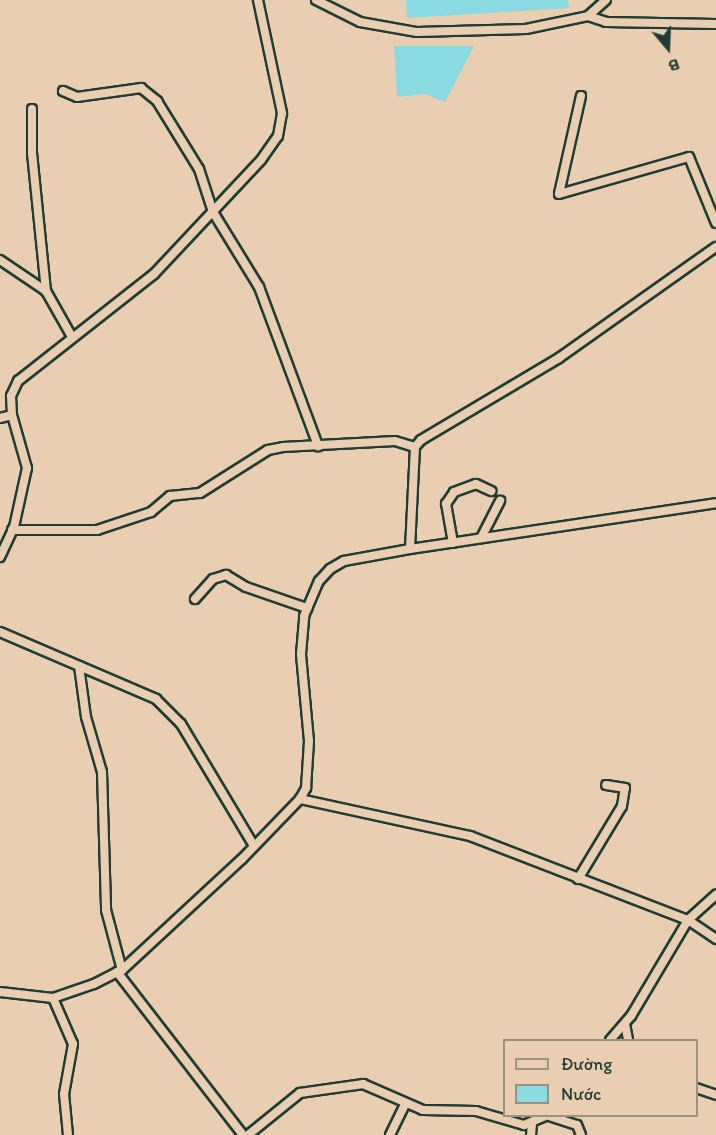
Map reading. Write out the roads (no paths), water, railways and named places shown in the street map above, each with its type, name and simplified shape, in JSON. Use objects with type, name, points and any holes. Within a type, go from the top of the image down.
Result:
[{"type":"street","points":[[0,557],[12,530],[27,468],[12,415],[11,396],[18,381],[154,274],[261,160],[282,123],[258,0]]},
{"type":"street","points":[[316,0],[360,22],[417,32],[526,29],[588,16],[606,0]]},
{"type":"street","points":[[588,16],[606,22],[716,24]]},
{"type":"street","points":[[63,91],[77,97],[141,88],[149,93],[199,170],[213,212],[259,287],[318,446]]},
{"type":"street","points":[[581,96],[559,194],[689,157],[716,223]]},
{"type":"street","points":[[32,109],[32,153],[46,291],[72,337]]},
{"type":"street","points":[[12,530],[97,530],[151,512],[170,496],[200,493],[268,450],[395,441],[415,447],[559,358],[716,247]]},
{"type":"street","points":[[0,261],[46,291]]},
{"type":"street","points":[[0,418],[12,415]]},
{"type":"street","points":[[410,549],[415,447]]},
{"type":"street","points":[[453,543],[446,504],[454,492],[476,484],[491,491]]},
{"type":"street","points":[[481,538],[500,501]]},
{"type":"street","points":[[0,992],[53,998],[119,971],[254,846],[300,799],[308,774],[308,706],[301,654],[307,608],[319,582],[330,569],[344,561],[410,549],[716,503]]},
{"type":"street","points":[[195,599],[213,579],[226,575],[246,588],[307,608]]},
{"type":"street","points":[[0,632],[156,699],[181,723],[254,846]]},
{"type":"street","points":[[79,666],[86,717],[102,772],[106,910],[119,971],[245,1135],[295,1096],[321,1088],[372,1084],[405,1104],[423,1110],[476,1111],[514,1124],[532,1124],[545,1117]]},
{"type":"street","points":[[578,879],[622,806],[625,788],[606,785]]},
{"type":"street","points":[[300,799],[455,832],[688,920],[716,939]]},
{"type":"street","points":[[612,1039],[625,1024],[688,920],[716,895]]},
{"type":"street","points":[[53,998],[73,1044],[64,1094],[68,1135]]},
{"type":"street","points":[[625,1024],[628,1039]]},
{"type":"street","points":[[698,1089],[716,1095]]},
{"type":"street","points":[[390,1135],[405,1104]]},
{"type":"street","points":[[550,1117],[577,1125],[581,1135]]},
{"type":"street","points":[[531,1135],[532,1124]]},
{"type":"water","points":[[406,0],[568,0],[569,8],[407,18]]},
{"type":"water","points":[[394,46],[474,46],[445,102],[425,94],[397,97]]}]
